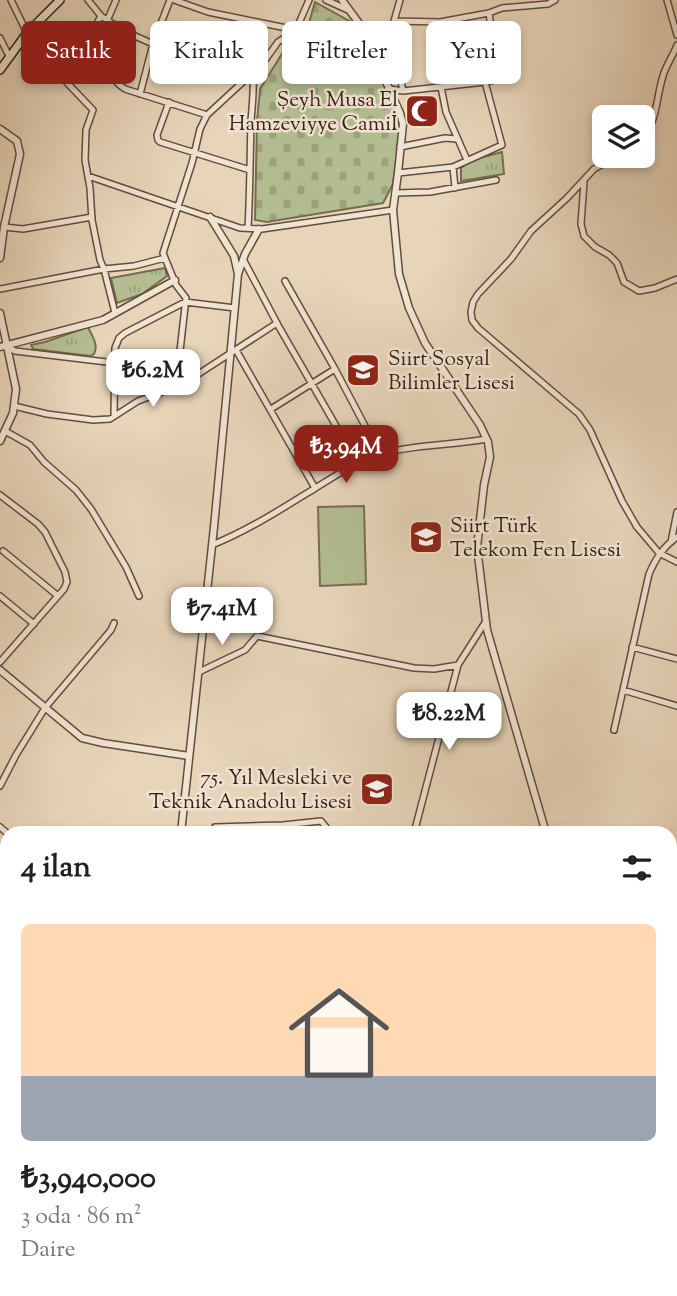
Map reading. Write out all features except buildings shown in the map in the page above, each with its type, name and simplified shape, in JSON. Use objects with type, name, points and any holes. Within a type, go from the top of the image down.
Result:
[{"type":"main road","points":[[37,21],[52,4],[60,0]]},
{"type":"main road","points":[[0,70],[20,42]]},
{"type":"street","points":[[11,0],[21,21]]},
{"type":"street","points":[[88,0],[107,21],[116,0]]},
{"type":"street","points":[[163,21],[172,0],[208,12],[282,27]]},
{"type":"street","points":[[300,21],[309,0]]},
{"type":"street","points":[[326,0],[350,11]]},
{"type":"street","points":[[342,0],[361,26],[400,113],[402,124],[393,210],[399,274],[409,308],[425,343],[480,425],[488,442],[490,457],[477,547],[486,621],[545,826]]},
{"type":"street","points":[[394,21],[400,0]]},
{"type":"street","points":[[501,0],[502,8]]},
{"type":"street","points":[[412,21],[440,22],[502,8],[548,5],[555,0]]},
{"type":"street","points":[[667,0],[677,35]]},
{"type":"street","points":[[489,13],[490,21]]},
{"type":"street","points":[[98,21],[101,16]]},
{"type":"street","points":[[0,38],[9,56]]},
{"type":"street","points":[[268,57],[282,40]]},
{"type":"street","points":[[20,42],[52,67],[93,110],[86,131],[85,160],[100,260],[115,313]]},
{"type":"street","points":[[655,116],[662,79],[677,46]]},
{"type":"street","points":[[140,94],[150,56]]},
{"type":"street","points":[[120,84],[125,89],[207,115]]},
{"type":"street","points":[[176,386],[186,298],[163,253],[200,129],[207,115],[241,84]]},
{"type":"street","points":[[248,228],[254,84]]},
{"type":"street","points":[[402,84],[403,91]]},
{"type":"street","points":[[389,89],[403,91],[467,84]]},
{"type":"street","points":[[398,173],[453,167],[502,145],[486,84]]},
{"type":"street","points":[[441,87],[446,112],[467,160]]},
{"type":"street","points":[[169,102],[157,135],[160,142],[250,170]]},
{"type":"street","points":[[0,129],[17,141],[20,154],[0,258]]},
{"type":"street","points":[[400,148],[445,138],[457,139]]},
{"type":"street","points":[[453,167],[455,188]]},
{"type":"street","points":[[596,168],[531,231],[511,259],[478,294],[473,302],[472,320],[579,414],[590,430],[622,501],[637,527],[659,553],[677,562]]},
{"type":"street","points":[[88,176],[240,228],[259,229],[393,210]]},
{"type":"street","points":[[395,193],[430,192],[496,180]]},
{"type":"street","points":[[584,180],[581,224],[584,236],[617,263],[624,282],[639,291],[677,279]]},
{"type":"street","points":[[4,227],[23,229],[92,217]]},
{"type":"street","points":[[210,217],[234,256],[238,274]]},
{"type":"street","points":[[182,826],[233,352],[238,274],[259,229]]},
{"type":"street","points":[[0,289],[104,269],[134,266],[165,258]]},
{"type":"street","points":[[243,259],[358,464]]},
{"type":"street","points":[[3,346],[103,320],[175,280]]},
{"type":"street","points":[[285,282],[375,445],[384,453]]},
{"type":"street","points":[[114,416],[115,348],[119,338],[185,302],[235,308]]},
{"type":"street","points":[[0,313],[3,346],[16,389],[13,413],[0,441]]},
{"type":"street","points":[[13,406],[47,414],[93,420],[110,419],[138,401],[183,384],[277,323]]},
{"type":"street","points":[[3,346],[15,351],[115,363]]},
{"type":"street","points":[[233,352],[271,409],[316,488]]},
{"type":"street","points":[[271,409],[335,369]]},
{"type":"street","points":[[5,431],[30,445],[44,462],[76,490],[91,509],[126,567],[139,596]]},
{"type":"street","points":[[212,545],[236,535],[358,464],[384,453],[486,439]]},
{"type":"street","points":[[0,495],[46,532],[67,582],[64,589],[0,663]]},
{"type":"street","points":[[671,542],[677,512]]},
{"type":"street","points":[[614,730],[649,574],[659,553],[677,537]]},
{"type":"street","points":[[3,551],[58,596]]},
{"type":"street","points":[[0,596],[34,624]]},
{"type":"street","points":[[416,826],[458,664],[486,621]]},
{"type":"street","points":[[0,786],[45,708],[114,623]]},
{"type":"street","points":[[199,672],[245,650],[257,636],[414,668],[434,669],[458,664]]},
{"type":"street","points":[[632,647],[677,659]]},
{"type":"street","points":[[0,670],[82,738],[189,756]]},
{"type":"street","points":[[623,690],[677,706]]},
{"type":"street","points":[[249,826],[321,821],[325,826]]},
{"type":"green space","points":[[315,2],[349,21],[310,21]]},
{"type":"green space","points":[[282,54],[282,84],[386,84],[401,122],[393,184],[383,203],[267,222],[255,220],[257,121],[260,89],[263,84],[268,84],[268,76]]},
{"type":"green space","points":[[502,152],[504,174],[461,181],[461,168],[469,161]]},
{"type":"green space","points":[[165,268],[167,276],[142,294],[117,303],[111,278]]},
{"type":"green space","points":[[88,327],[96,347],[94,354],[90,356],[33,349],[31,345],[45,342]]},
{"type":"green space","points":[[364,506],[366,584],[320,586],[318,507]]},
{"type":"place","name":"Şeyh Musa El Hamzeviyye Camiİ","points":[[422,111]]},
{"type":"place","name":"Siirt Sosyal Bilimler Lisesi","points":[[363,370]]},
{"type":"place","name":"Siirt Türk Telekom Fen Lisesi","points":[[426,537]]},
{"type":"place","name":"75. Yıl Mesleki ve Teknik Anadolu Lisesi","points":[[377,789]]}]
